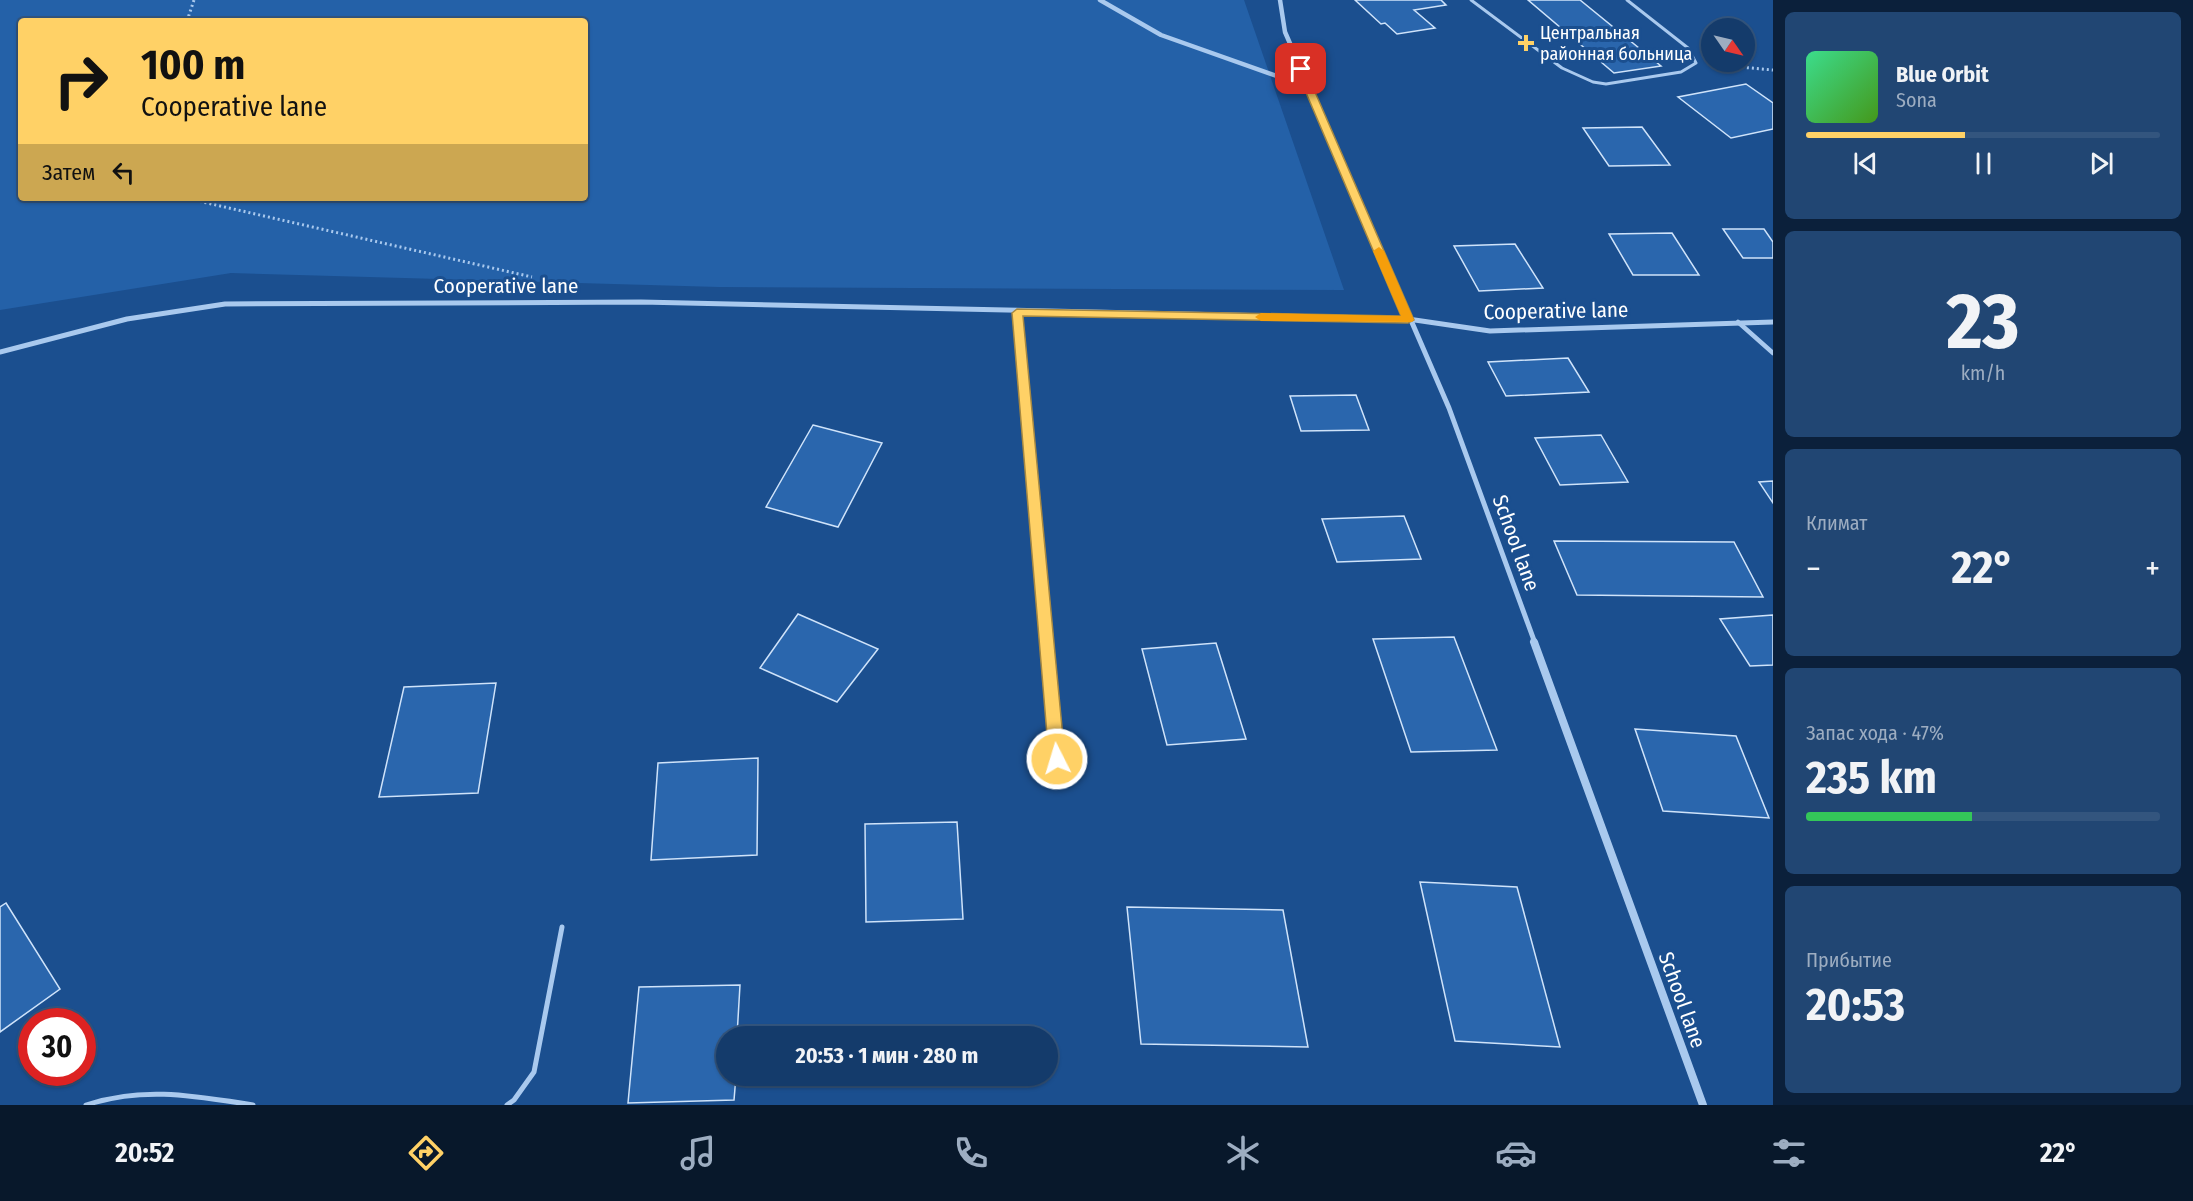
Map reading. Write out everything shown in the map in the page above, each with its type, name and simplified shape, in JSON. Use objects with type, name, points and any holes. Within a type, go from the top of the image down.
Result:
[{"type":"street","points":[[1100,0],[1161,35],[1308,87]]},
{"type":"street","name":"School lane","points":[[1280,0],[1285,32],[1408,320],[1449,408],[1703,1105]]},
{"type":"street","name":"Cooperative lane","points":[[0,352],[22,344],[127,319],[225,304],[641,302],[1017,313],[1408,320],[1490,331],[1773,321]]},
{"type":"street","points":[[1017,313],[1057,759]]},
{"type":"lane","points":[[1471,0],[1562,68],[1593,82],[1606,84],[1681,72],[1696,63],[1688,48],[1627,0]]},
{"type":"lane","points":[[1738,322],[1773,353]]},
{"type":"lane","points":[[507,1105],[514,1100],[534,1072],[562,927]]},
{"type":"lane","points":[[86,1105],[111,1095],[155,1091],[253,1105]]},
{"type":"path","points":[[188,18],[194,0]]},
{"type":"path","points":[[1696,63],[1773,70]]},
{"type":"path","points":[[198,201],[536,278]]},
{"type":"shaded area","points":[[0,0],[1244,0],[1344,290],[719,287],[231,273],[0,310]]},
{"type":"building","points":[[1355,0],[1441,0],[1446,5],[1414,10],[1435,28],[1397,34],[1385,23],[1381,24]]},
{"type":"building","points":[[1528,0],[1580,0],[1661,66],[1614,73]]},
{"type":"building","points":[[1746,84],[1773,103],[1773,129],[1731,138],[1678,97]]},
{"type":"building","points":[[1642,127],[1670,165],[1609,166],[1583,128]]},
{"type":"building","points":[[1723,229],[1764,229],[1773,242],[1773,258],[1743,258]]},
{"type":"building","points":[[1672,233],[1699,275],[1633,275],[1609,234]]},
{"type":"building","points":[[1515,244],[1543,288],[1479,291],[1454,246]]},
{"type":"building","points":[[1568,358],[1589,392],[1506,396],[1488,362]]},
{"type":"building","points":[[1356,395],[1369,430],[1301,431],[1290,396]]},
{"type":"building","points":[[813,425],[882,443],[838,527],[766,507]]},
{"type":"building","points":[[1601,435],[1628,482],[1560,485],[1535,438]]},
{"type":"building","points":[[1773,481],[1773,503],[1759,482]]},
{"type":"building","points":[[1404,516],[1421,559],[1337,562],[1322,519]]},
{"type":"building","points":[[1554,541],[1734,542],[1763,597],[1577,595]]},
{"type":"building","points":[[798,614],[878,649],[837,702],[760,668]]},
{"type":"building","points":[[1773,615],[1773,665],[1750,666],[1720,619]]},
{"type":"building","points":[[1454,637],[1497,750],[1411,752],[1373,639]]},
{"type":"building","points":[[1216,643],[1246,739],[1167,745],[1142,649]]},
{"type":"building","points":[[496,683],[478,793],[379,797],[404,687]]},
{"type":"building","points":[[1635,729],[1736,736],[1769,818],[1663,811]]},
{"type":"building","points":[[758,758],[757,855],[651,860],[658,763]]},
{"type":"building","points":[[957,822],[963,919],[866,922],[865,824]]},
{"type":"building","points":[[1420,882],[1517,887],[1560,1047],[1455,1041]]},
{"type":"building","points":[[6,903],[60,989],[33,1008],[18,1008],[18,1019],[0,1032],[0,907]]},
{"type":"building","points":[[1127,907],[1283,910],[1308,1047],[1141,1044]]},
{"type":"building","points":[[740,985],[738,1026],[716,1026],[716,1086],[735,1086],[734,1100],[628,1103],[639,987]]},
{"type":"slow traffic","points":[[1261,317],[1408,320],[1379,251]]},
{"type":"place","name":"Центральная районная больница","points":[[1526,43]]},
{"type":"route","points":[[1057,759],[1017,313],[1408,320],[1301,69]]}]
